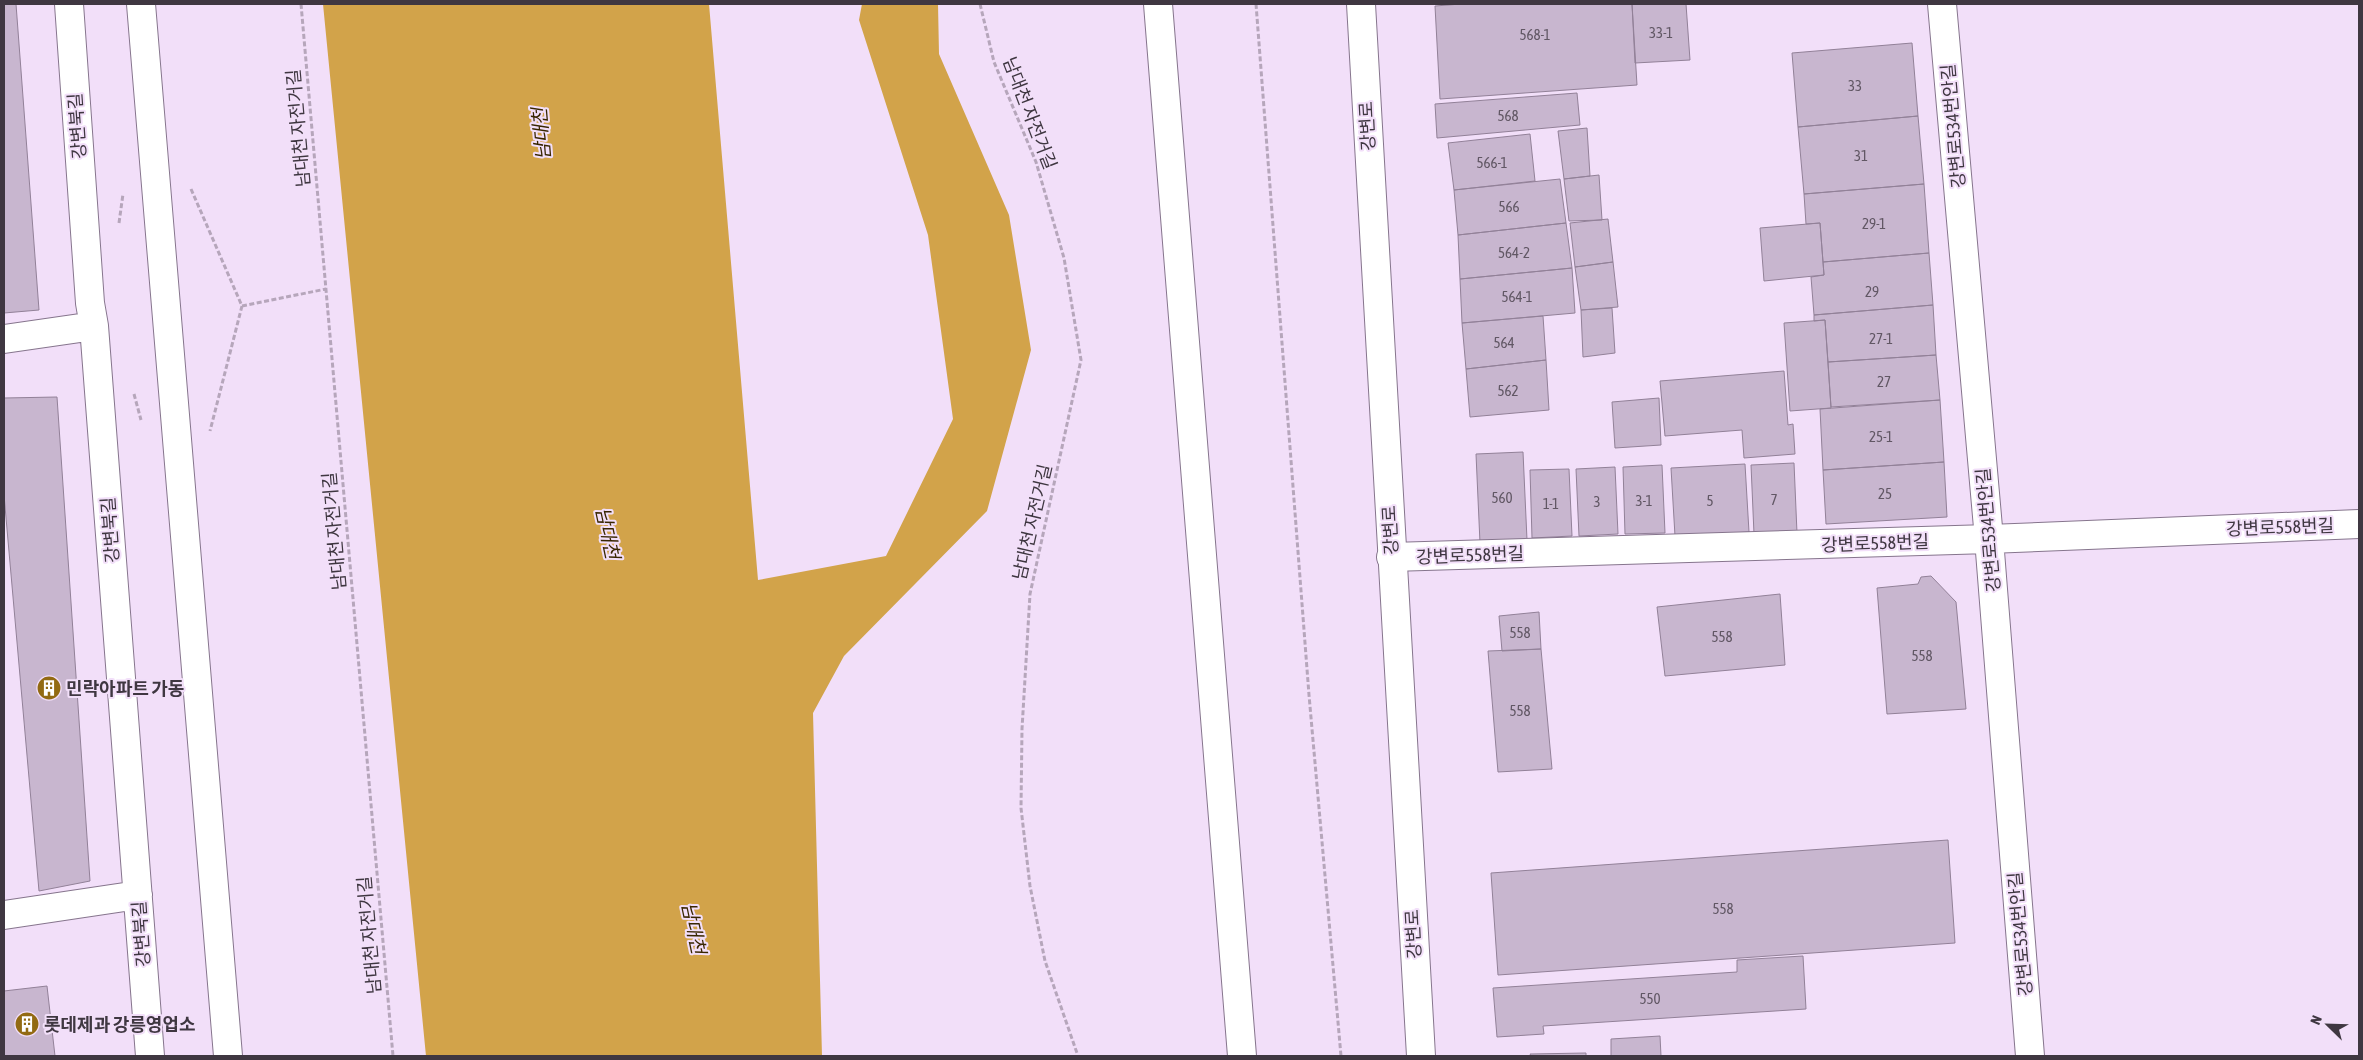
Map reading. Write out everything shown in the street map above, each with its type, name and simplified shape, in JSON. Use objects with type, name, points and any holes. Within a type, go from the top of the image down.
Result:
[{"type":"street","name":"강변북길","points":[[69,4],[90,304],[94,326],[150,1056]]},
{"type":"street","points":[[142,4],[228,1056]]},
{"type":"street","points":[[1158,4],[1242,1056]]},
{"type":"street","name":"강변로","points":[[1361,4],[1391,557],[1421,1056]]},
{"type":"street","name":"강변로534번안길","points":[[1942,4],[1989,539],[2030,1056]]},
{"type":"street","points":[[4,340],[94,326]]},
{"type":"street","name":"강변로558번길","points":[[1391,557],[1989,539],[2359,524]]},
{"type":"street","points":[[4,915],[138,895]]},
{"type":"path","name":"남대천 자전거길","points":[[301,4],[393,1056]]},
{"type":"path","name":"남대천 자전거길","points":[[980,4],[994,62],[1036,162],[1064,258],[1081,360],[1030,594],[1022,729],[1021,808],[1030,886],[1045,961],[1078,1056]]},
{"type":"path","points":[[1256,4],[1309,695],[1341,1056]]},
{"type":"path","points":[[242,306],[326,290]]},
{"type":"water","name":"남대천","points":[[323,4],[709,4],[758,580],[886,556],[953,419],[928,235],[859,20],[862,4],[938,4],[939,54],[1009,215],[1031,350],[987,511],[844,656],[813,713],[822,1056],[426,1056]]},
{"type":"building","points":[[4,4],[16,4],[39,310],[4,313]]},
{"type":"building","points":[[1461,4],[1632,4],[1637,85],[1440,99],[1435,6]]},
{"type":"building","points":[[1632,4],[1686,4],[1690,60],[1635,63]]},
{"type":"building","points":[[1912,43],[1918,116],[1798,127],[1792,53]]},
{"type":"building","points":[[1577,93],[1580,125],[1437,138],[1435,104]]},
{"type":"building","points":[[1918,116],[1924,184],[1804,194],[1798,127]]},
{"type":"building","points":[[1587,128],[1590,176],[1564,179],[1558,131]]},
{"type":"building","points":[[1530,134],[1535,181],[1454,190],[1448,143]]},
{"type":"building","points":[[1599,175],[1602,220],[1569,221],[1564,179]]},
{"type":"building","points":[[1560,179],[1566,223],[1458,235],[1454,190]]},
{"type":"building","points":[[1924,184],[1929,253],[1823,262],[1820,223],[1806,224],[1804,194]]},
{"type":"building","points":[[1608,219],[1613,262],[1575,267],[1570,223]]},
{"type":"building","points":[[1566,223],[1572,268],[1460,279],[1458,235]]},
{"type":"building","points":[[1820,223],[1824,275],[1764,281],[1760,228]]},
{"type":"building","points":[[1929,253],[1933,305],[1814,315],[1811,277],[1824,275],[1823,262]]},
{"type":"building","points":[[1613,262],[1618,307],[1581,310],[1575,267]]},
{"type":"building","points":[[1572,268],[1575,313],[1462,323],[1460,279]]},
{"type":"building","points":[[1933,305],[1936,355],[1828,362],[1825,320],[1814,321],[1814,315]]},
{"type":"building","points":[[1612,308],[1615,353],[1583,357],[1581,310]]},
{"type":"building","points":[[1543,316],[1546,360],[1466,369],[1462,323]]},
{"type":"building","points":[[1825,320],[1831,408],[1790,411],[1784,323]]},
{"type":"building","points":[[1936,355],[1940,400],[1831,407],[1828,362]]},
{"type":"building","points":[[1546,360],[1549,410],[1470,417],[1466,369]]},
{"type":"building","points":[[1784,371],[1788,425],[1793,424],[1795,454],[1744,458],[1742,430],[1665,436],[1660,381]]},
{"type":"building","name":"민락아파트 가동","points":[[57,397],[90,881],[39,891],[4,495],[4,398]]},
{"type":"building","points":[[1659,398],[1661,445],[1615,448],[1612,402]]},
{"type":"building","points":[[1940,400],[1944,462],[1823,470],[1820,409]]},
{"type":"building","points":[[1523,452],[1527,540],[1480,543],[1476,454]]},
{"type":"building","points":[[1944,462],[1947,517],[1826,524],[1823,470]]},
{"type":"building","points":[[1794,463],[1797,533],[1754,534],[1751,465]]},
{"type":"building","points":[[1745,464],[1749,532],[1675,536],[1671,468]]},
{"type":"building","points":[[1662,465],[1665,533],[1625,534],[1623,467]]},
{"type":"building","points":[[1615,467],[1618,534],[1579,536],[1576,469]]},
{"type":"building","points":[[1569,469],[1572,536],[1532,538],[1530,470]]},
{"type":"building","points":[[1931,576],[1956,602],[1966,709],[1887,714],[1877,588],[1918,584],[1921,577]]},
{"type":"building","points":[[1780,594],[1785,665],[1665,676],[1657,607]]},
{"type":"building","points":[[1539,612],[1541,649],[1502,651],[1499,616]]},
{"type":"building","points":[[1541,649],[1552,769],[1498,772],[1488,651]]},
{"type":"building","points":[[1948,840],[1955,943],[1498,975],[1491,873]]},
{"type":"building","points":[[1803,956],[1806,1009],[1543,1026],[1544,1034],[1497,1037],[1493,988],[1737,972],[1737,960]]},
{"type":"building","name":"롯데제과 강릉영업소","points":[[47,986],[55,1056],[4,1056],[4,991]]},
{"type":"building","points":[[1660,1036],[1661,1056],[1611,1056],[1611,1039]]},
{"type":"building","points":[[1586,1053],[1586,1056],[1531,1056],[1530,1054]]},
{"type":"place","name":"민락아파트 가동","points":[[49,688]]},
{"type":"place","name":"롯데제과 강릉영업소","points":[[27,1024]]}]
